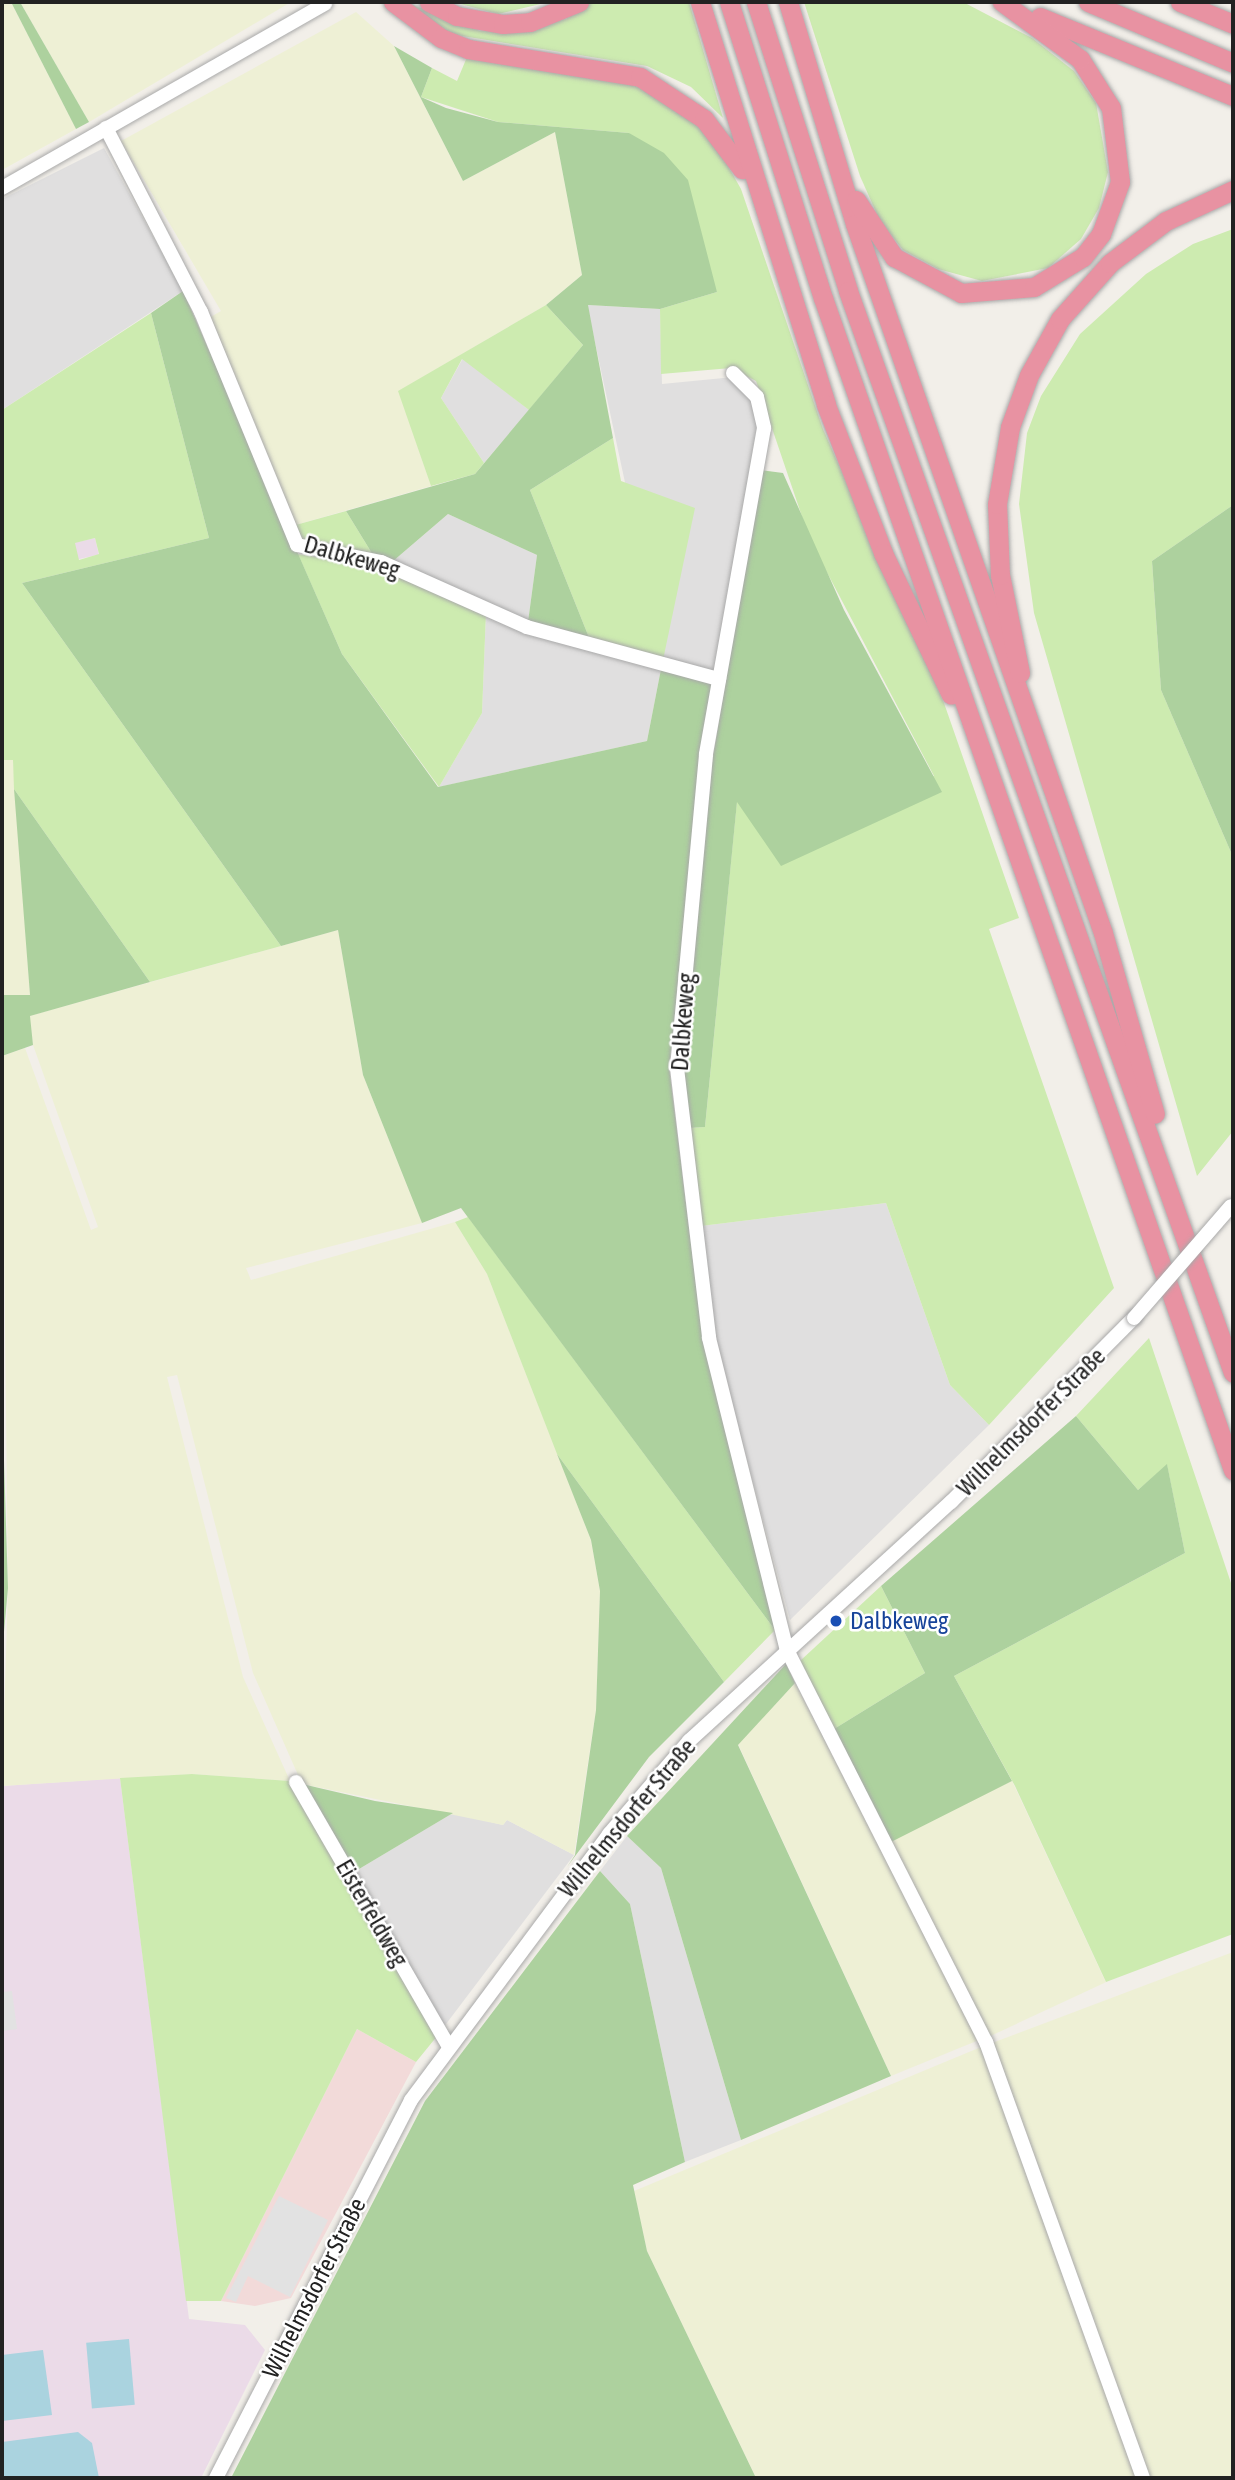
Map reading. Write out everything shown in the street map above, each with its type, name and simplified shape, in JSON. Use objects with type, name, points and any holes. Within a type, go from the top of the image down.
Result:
[{"type":"highway","points":[[393,2],[440,38],[468,49],[601,66],[676,95],[733,152],[762,213]]},
{"type":"highway","points":[[429,2],[457,16],[503,24],[530,22],[579,2]]},
{"type":"highway","points":[[700,2],[762,213],[883,553],[993,781]]},
{"type":"highway","points":[[729,2],[823,298],[1233,1470]]},
{"type":"highway","points":[[756,2],[852,304],[1165,1174],[1233,1373]]},
{"type":"highway","points":[[788,2],[840,168],[1131,1020],[1165,1174]]},
{"type":"highway","points":[[840,168],[894,257],[939,286],[1010,293],[1058,275],[1083,257],[1101,234],[1120,182],[1115,120],[1080,59],[1003,2]]},
{"type":"highway","points":[[1003,2],[1233,96]]},
{"type":"highway","points":[[1088,2],[1233,63]]},
{"type":"highway","points":[[1180,2],[1233,24]]},
{"type":"highway","points":[[1043,766],[1009,626],[997,538],[1002,465],[1017,403],[1060,319],[1110,263],[1166,220],[1233,190]]},
{"type":"street","points":[[2,188],[325,4]]},
{"type":"street","name":"Dalbkeweg","points":[[106,128],[201,312],[298,545],[381,562],[527,627],[719,679]]},
{"type":"street","name":"Dalbkeweg","points":[[733,373],[757,397],[764,428],[719,679],[677,1068],[709,1338],[787,1650],[986,2042],[1143,2478]]},
{"type":"street","name":"Wilhelmsdorfer Straße","points":[[216,2478],[411,2099],[448,2045],[656,1776],[787,1650],[951,1502],[1134,1318],[1232,1204]]},
{"type":"street","name":"Eisterfeldweg","points":[[296,1782],[448,2045]]},
{"type":"shaded area","points":[[104,148],[183,291],[2,410],[2,199]]},
{"type":"shaded area","points":[[587,305],[660,309],[662,384],[734,377],[749,390],[758,420],[714,673],[663,660]]},
{"type":"shaded area","points":[[463,358],[529,410],[484,463],[441,398]]},
{"type":"shaded area","points":[[448,514],[537,555],[528,622],[392,562]]},
{"type":"shaded area","points":[[95,538],[99,555],[77,560],[74,543]]},
{"type":"shaded area","points":[[486,612],[661,669],[647,741],[439,787],[482,713]]},
{"type":"shaded area","points":[[886,1203],[950,1385],[989,1425],[790,1620],[714,1337],[701,1226]]},
{"type":"shaded area","points":[[120,1778],[189,2319],[245,2325],[265,2350],[201,2478],[2,2478],[2,1786]]},
{"type":"shaded area","points":[[453,1813],[503,1825],[507,1820],[574,1855],[443,2028],[354,1872]]},
{"type":"shaded area","points":[[627,1836],[661,1868],[741,2140],[685,2162],[630,1904],[600,1871]]},
{"type":"shaded area","points":[[12,1991],[17,2029],[2,2031],[2,1992]]},
{"type":"shaded area","points":[[357,2029],[416,2062],[291,2298],[255,2306],[221,2301]]},
{"type":"shaded area","points":[[279,2196],[328,2220],[290,2297],[248,2276],[236,2302],[226,2298]]},
{"type":"green space","points":[[2,2],[11,2],[76,129],[2,170]]},
{"type":"green space","points":[[11,2],[20,2],[89,122],[76,129]]},
{"type":"green space","points":[[20,2],[291,2],[89,122]]},
{"type":"green space","points":[[405,2],[480,31],[516,32],[566,19],[592,2],[689,2],[723,118],[691,87],[647,66],[450,34]]},
{"type":"green space","points":[[453,2],[549,2],[498,14]]},
{"type":"green space","points":[[804,2],[963,2],[1032,38],[1074,71],[1096,103],[1108,172],[1099,208],[1081,239],[1048,268],[982,281],[938,269],[903,250],[880,221],[860,176]]},
{"type":"green space","points":[[356,12],[394,46],[463,181],[555,132],[582,275],[546,305],[399,391],[431,486],[292,526],[207,319],[221,311],[121,141]]},
{"type":"green space","points":[[394,46],[432,68],[421,97],[446,108],[498,122],[629,133],[664,153],[688,180],[717,292],[660,309],[588,305],[613,438],[530,490],[590,640],[528,622],[537,555],[448,514],[392,562],[373,555],[346,511],[475,474],[583,345],[546,305],[582,275],[555,132],[463,181]]},
{"type":"green space","points":[[467,57],[612,77],[657,94],[712,138],[741,189],[823,429],[944,703],[1019,918],[989,929],[1114,1288],[989,1425],[950,1385],[886,1203],[701,1226],[689,1128],[705,1127],[737,801],[934,776],[810,540],[756,381],[731,368],[661,374],[660,309],[717,292],[629,133],[498,122],[421,97],[432,68],[457,81]]},
{"type":"green space","points":[[1233,229],[1233,505],[1152,561],[1161,690],[1233,857],[1233,1131],[1197,1176],[1034,613],[1019,504],[1027,433],[1041,396],[1080,334],[1146,274],[1193,244]]},
{"type":"green space","points":[[183,291],[342,654],[438,787],[647,741],[661,669],[712,682],[669,1067],[703,1340],[775,1630],[461,1208],[422,1223],[363,1075],[338,930],[281,946],[22,583],[209,538],[151,313]]},
{"type":"green space","points":[[546,305],[583,345],[529,410],[462,359],[441,398],[484,463],[475,474],[431,486],[398,391]]},
{"type":"green space","points":[[151,313],[209,538],[22,583],[281,946],[150,982],[14,789],[13,760],[2,760],[2,410]],"holes":[[[95,538],[99,554],[79,560],[75,543]]]},
{"type":"green space","points":[[613,438],[621,481],[695,508],[663,660],[590,640],[530,490]]},
{"type":"green space","points":[[761,470],[783,473],[844,610],[942,792],[781,866],[737,802],[705,1127],[689,1128],[683,1071],[712,763]]},
{"type":"green space","points":[[1233,505],[1233,857],[1161,690],[1152,561]]},
{"type":"green space","points":[[346,511],[373,555],[301,541],[292,526]]},
{"type":"green space","points":[[298,554],[371,566],[486,612],[482,713],[439,787],[342,654]]},
{"type":"green space","points":[[2,760],[13,760],[30,995],[2,995]]},
{"type":"green space","points":[[14,789],[150,982],[30,1016],[33,1045],[2,1056],[2,995],[30,995]]},
{"type":"green space","points":[[338,930],[363,1075],[422,1223],[246,1268],[251,1280],[455,1222],[487,1274],[591,1540],[600,1591],[596,1710],[574,1855],[507,1820],[503,1825],[302,1784],[253,1673],[177,1375],[167,1377],[243,1677],[290,1781],[192,1774],[2,1786],[8,1588],[2,1056],[25,1048],[91,1230],[98,1227],[33,1045],[29,1016]]},
{"type":"green space","points":[[468,1217],[775,1630],[724,1682],[557,1454],[487,1274],[455,1222]]},
{"type":"green space","points":[[1149,1338],[1233,1589],[1233,1934],[1106,1982],[1015,1786],[954,1676],[1185,1553],[1167,1465],[1138,1490],[1076,1416]]},
{"type":"green space","points":[[2,1397],[8,1588],[2,1654]]},
{"type":"green space","points":[[1076,1416],[1138,1490],[1167,1464],[1185,1553],[954,1676],[1012,1781],[891,1842],[834,1729],[925,1673],[881,1586]]},
{"type":"green space","points":[[557,1454],[724,1682],[649,1757],[567,1867],[575,1855],[596,1710],[600,1591],[591,1540]]},
{"type":"green space","points":[[881,1586],[925,1673],[834,1729],[800,1661]]},
{"type":"green space","points":[[786,1664],[795,1683],[738,1745],[891,2076],[741,2140],[661,1868],[627,1836]]},
{"type":"green space","points":[[795,1683],[979,2040],[891,2076],[738,1744]]},
{"type":"green space","points":[[192,1774],[290,1781],[438,2035],[416,2062],[357,2029],[221,2301],[186,2301],[120,1778]]},
{"type":"green space","points":[[1012,1781],[1106,1982],[983,2040],[889,1838]]},
{"type":"green space","points":[[302,1784],[375,1801],[453,1813],[354,1872]]},
{"type":"green space","points":[[600,1871],[630,1904],[685,2162],[633,2185],[647,2251],[756,2478],[231,2478],[425,2101]]},
{"type":"green space","points":[[1233,1952],[1233,2478],[1149,2478],[992,2043]]},
{"type":"green space","points":[[981,2047],[1136,2478],[756,2478],[647,2251],[634,2191]]},
{"type":"water","points":[[129,2339],[135,2405],[92,2408],[86,2343]]},
{"type":"water","points":[[43,2350],[52,2415],[2,2421],[2,2355]]},
{"type":"water","points":[[78,2432],[92,2443],[99,2478],[2,2478],[2,2442]]},
{"type":"place","name":"Dalbkeweg","points":[[836,1621]]}]
